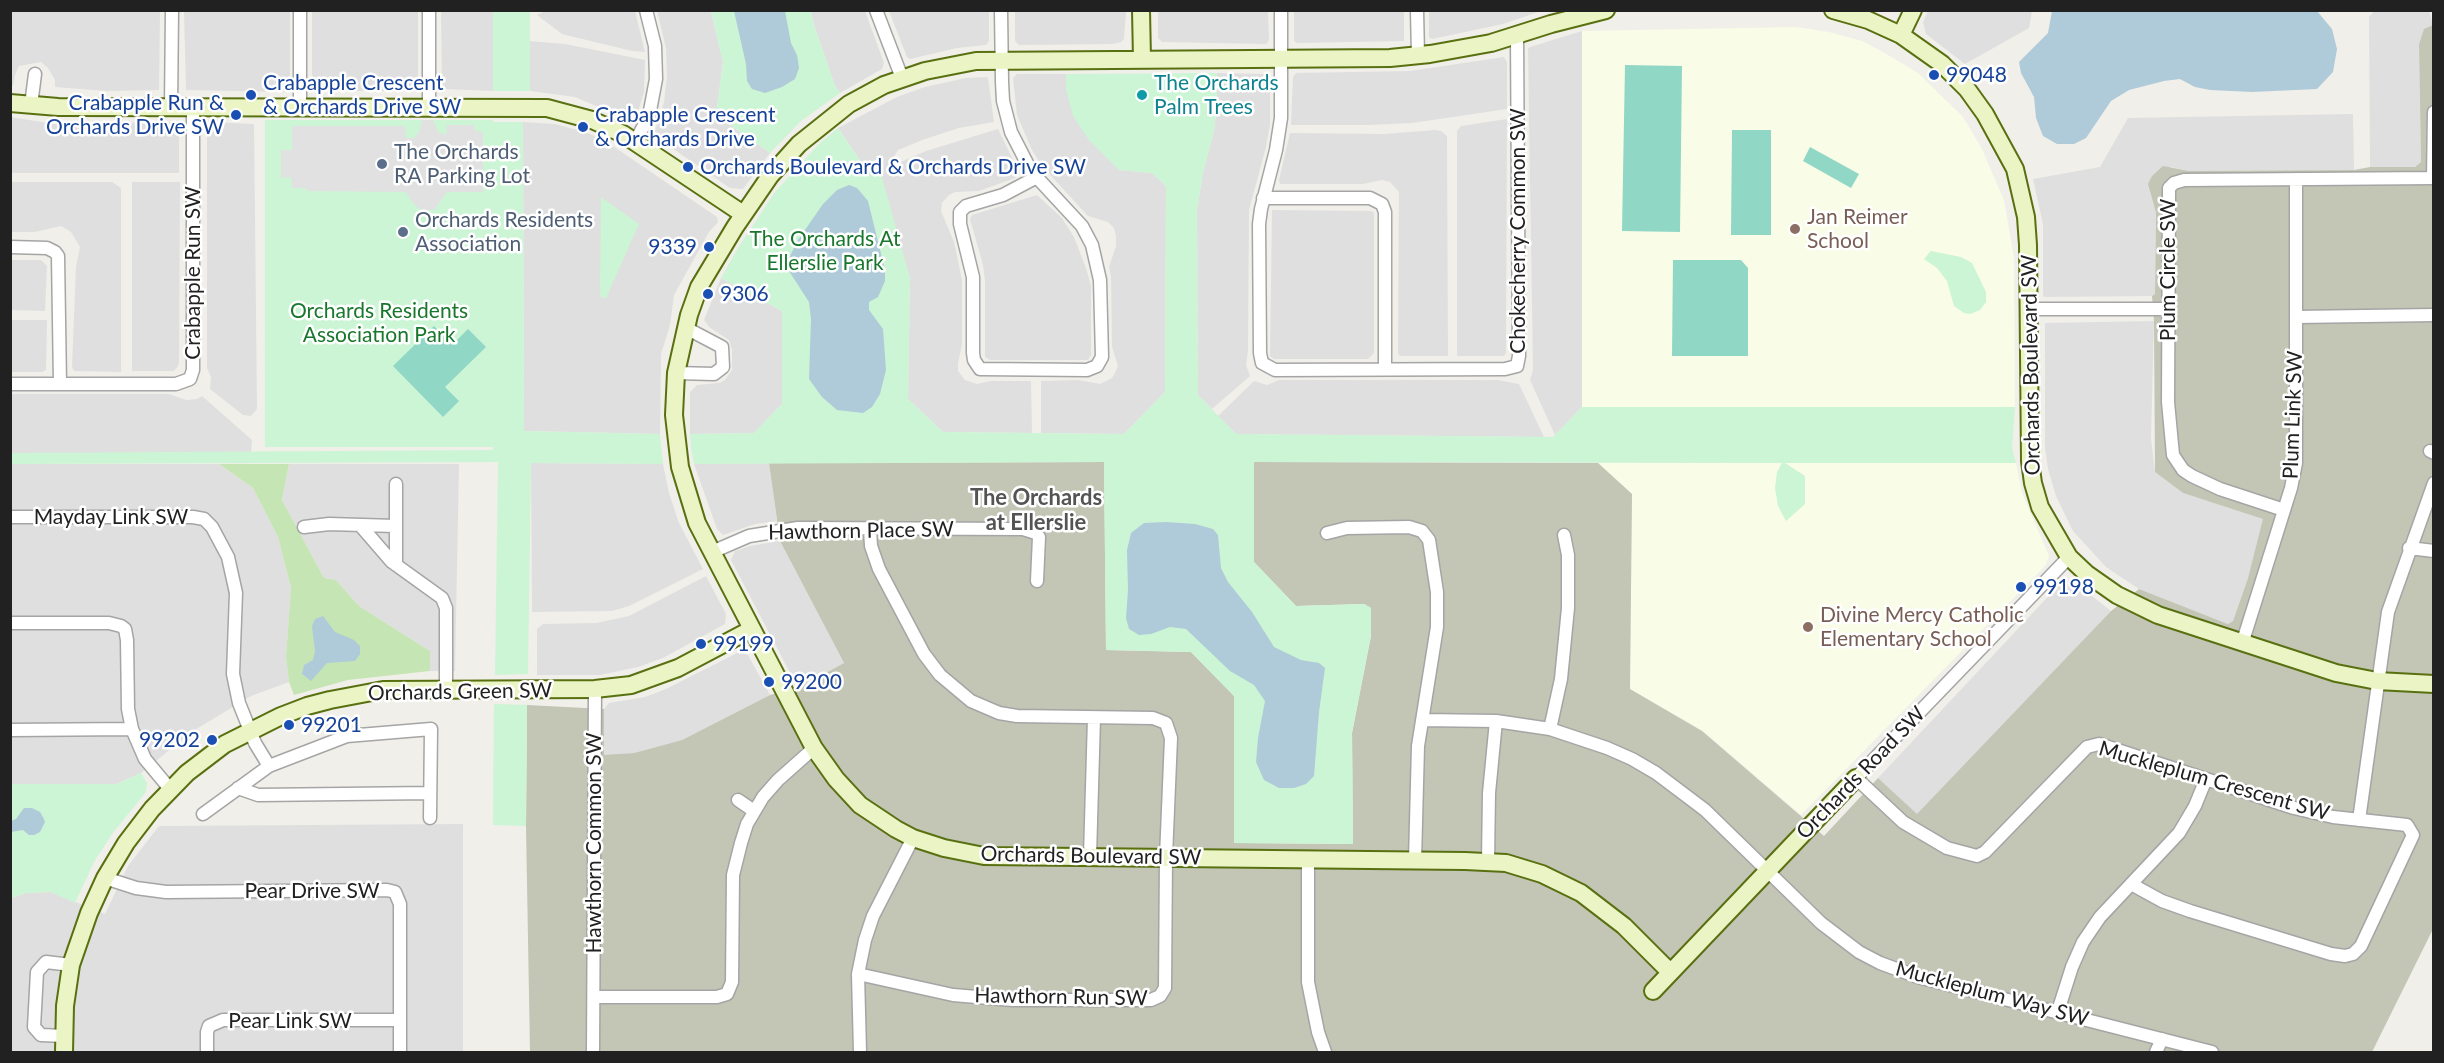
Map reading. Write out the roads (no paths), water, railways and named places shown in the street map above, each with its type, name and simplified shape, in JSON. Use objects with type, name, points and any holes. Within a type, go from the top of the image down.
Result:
[{"type":"street","points":[[171,107],[172,10]]},
{"type":"street","points":[[300,10],[300,107]]},
{"type":"street","points":[[429,10],[429,107]]},
{"type":"street","points":[[635,142],[649,116],[657,79],[655,46],[646,10]]},
{"type":"street","points":[[876,10],[902,78]]},
{"type":"street","points":[[1001,10],[1004,101],[1011,132],[1020,152],[1037,177],[1095,241],[1101,292],[1102,357],[1097,366],[1087,370],[980,369],[974,360],[973,353],[973,277],[960,224],[960,212],[966,206],[1002,195],[1037,177]]},
{"type":"street","points":[[1141,10],[1142,59]]},
{"type":"street","name":"Chokecherry Common SW","points":[[1281,10],[1280,129],[1259,224],[1260,353],[1262,363],[1275,370],[1505,369],[1514,368],[1519,362],[1517,35]]},
{"type":"street","points":[[1417,10],[1418,56]]},
{"type":"street","name":"Orchards Boulevard SW","points":[[1606,10],[1585,12],[1472,48],[1418,56],[1002,59],[945,66],[902,78],[858,99],[812,132],[781,162],[743,214],[699,287],[686,328],[676,373],[674,415],[680,467],[697,523],[711,552],[814,748],[831,772],[860,805],[879,819],[913,838],[944,848],[984,856],[1506,863],[1542,873],[1581,893],[1624,926],[1670,972]]},
{"type":"street","name":"Orchards Boulevard SW","points":[[1833,10],[1868,20],[1901,35],[1942,64],[1967,89],[2007,151],[2015,170],[2026,217],[2030,461],[2033,483],[2040,507],[2069,557],[2101,585],[2140,608],[2242,644],[2336,673],[2377,681],[2433,684]]},
{"type":"street","points":[[1901,35],[1913,10]]},
{"type":"street","points":[[31,105],[35,74]]},
{"type":"street","points":[[10,102],[31,105],[171,107],[528,106],[554,109],[592,120],[635,142],[743,214]]},
{"type":"street","name":"Crabapple Run SW","points":[[10,384],[176,384],[187,381],[192,375],[193,107]]},
{"type":"street","points":[[2433,112],[2433,178]]},
{"type":"street","name":"Plum Circle SW","points":[[2284,510],[2220,489],[2192,476],[2176,463],[2173,455],[2168,423],[2167,309],[2170,185],[2184,180],[2433,178]]},
{"type":"street","name":"Plum Link SW","points":[[2242,644],[2284,510],[2296,463],[2296,179]]},
{"type":"street","points":[[1263,198],[1370,198],[1382,204],[1385,212],[1385,369]]},
{"type":"street","points":[[10,247],[47,248],[56,252],[58,256],[60,384]]},
{"type":"street","points":[[2029,309],[2167,309]]},
{"type":"street","points":[[2296,317],[2433,315]]},
{"type":"street","points":[[676,373],[714,374],[723,367],[722,347],[686,328]]},
{"type":"street","points":[[2359,820],[2388,612],[2433,483]]},
{"type":"street","points":[[396,484],[396,565]]},
{"type":"street","name":"Mayday Link SW","points":[[10,517],[193,517],[208,522],[228,557],[235,582],[237,606],[233,674],[239,703],[269,766]]},
{"type":"street","points":[[304,527],[329,524],[395,526]]},
{"type":"street","points":[[360,525],[396,565],[442,598],[446,608],[446,689]]},
{"type":"street","points":[[1327,533],[1347,528],[1409,527],[1417,528],[1426,535],[1435,575],[1437,627],[1416,775],[1415,860]]},
{"type":"street","name":"Hawthorn Place SW","points":[[711,552],[734,541],[772,531],[798,528],[1031,530],[1036,533],[1040,541],[1037,581]]},
{"type":"street","points":[[870,529],[871,546],[879,569],[924,654],[940,675],[956,690],[985,708],[999,713],[1034,717],[1153,718],[1166,723],[1171,738],[1166,857]]},
{"type":"street","points":[[1550,729],[1561,679],[1568,608],[1568,555],[1564,535]]},
{"type":"street","points":[[2409,548],[2433,551]]},
{"type":"street","name":"Orchards Road SW","points":[[1653,991],[2069,557]]},
{"type":"street","points":[[10,623],[109,623],[124,629],[127,640],[128,710],[132,729],[145,759],[170,789]]},
{"type":"street","name":"Orchards Green SW","points":[[72,965],[46,962],[37,972],[34,1027],[41,1035],[64,1044],[65,1006],[72,965],[89,913],[105,878],[137,828],[170,789],[218,748],[250,730],[281,716],[330,700],[383,690],[595,689],[631,685],[678,668],[752,629]]},
{"type":"street","name":"Hawthorn Common SW","points":[[593,1053],[595,689]]},
{"type":"street","points":[[1090,856],[1094,718]]},
{"type":"street","name":"Muckleplum Way SW","points":[[1422,720],[1496,721],[1550,729],[1608,748],[1656,773],[1706,810],[1766,871],[1840,939],[1880,963],[1918,977],[2058,1011],[2212,1053]]},
{"type":"street","points":[[1488,861],[1489,793],[1496,721]]},
{"type":"street","points":[[10,730],[132,729]]},
{"type":"street","points":[[203,814],[269,766],[347,736],[431,729],[430,818]]},
{"type":"street","name":"Muckleplum Crescent SW","points":[[1856,778],[1917,831],[1947,848],[1973,856],[1985,852],[2087,747],[2093,744],[2108,746],[2294,808],[2359,820],[2407,825],[2413,835],[2361,946],[2353,954],[2331,954],[2190,911],[2151,896],[2131,884]]},
{"type":"street","points":[[595,997],[717,997],[727,994],[732,982],[733,875],[741,843],[754,811],[778,780],[814,748]]},
{"type":"street","points":[[2058,1011],[2072,967],[2083,942],[2100,917],[2180,833],[2195,806],[2206,779]]},
{"type":"street","points":[[238,788],[258,795],[430,794]]},
{"type":"street","points":[[738,800],[754,811]]},
{"type":"street","points":[[860,1053],[858,974],[865,940],[873,916],[913,838]]},
{"type":"street","name":"Hawthorn Run SW","points":[[858,974],[934,992],[986,998],[1151,1000],[1157,998],[1165,988],[1166,857]]},
{"type":"street","points":[[1308,859],[1308,982],[1318,1032],[1325,1053]]},
{"type":"street","name":"Pear Drive SW","points":[[105,878],[136,888],[166,892],[387,890],[395,892],[400,904],[400,1053]]},
{"type":"street","name":"Pear Link SW","points":[[207,1053],[209,1026],[223,1020],[400,1020]]},
{"type":"street","points":[[2156,1053],[2162,1039]]},
{"type":"water","points":[[734,11],[785,11],[791,43],[797,55],[799,68],[795,79],[765,93],[752,89],[747,81],[746,64]]},
{"type":"water","points":[[2052,11],[2317,11],[2332,29],[2337,49],[2333,72],[2317,89],[2252,92],[2210,90],[2195,87],[2180,79],[2129,90],[2111,101],[2086,138],[2074,144],[2057,144],[2043,136],[2036,118],[2034,97],[2021,73],[2019,62],[2048,33]]},
{"type":"water","points":[[849,185],[857,188],[868,201],[885,270],[885,281],[878,297],[869,302],[869,310],[883,329],[886,370],[880,394],[872,407],[863,413],[837,410],[822,397],[809,379],[811,319],[809,302],[789,271],[788,260],[798,240],[823,204],[837,190]]},
{"type":"water","points":[[1144,523],[1195,524],[1213,529],[1218,535],[1221,568],[1228,582],[1252,612],[1274,647],[1301,660],[1319,663],[1325,668],[1314,776],[1306,784],[1294,788],[1279,788],[1264,780],[1256,762],[1265,701],[1254,685],[1230,671],[1186,629],[1170,627],[1151,634],[1139,635],[1129,629],[1126,618],[1127,550],[1131,533]]},
{"type":"water","points":[[323,616],[335,632],[354,640],[360,646],[360,654],[355,661],[327,663],[311,681],[302,674],[304,665],[313,660],[315,651],[312,626],[315,619]]},
{"type":"water","points":[[24,808],[32,808],[40,812],[45,822],[40,832],[29,835],[23,830],[11,832],[11,821],[16,819]]},
{"type":"place","name":"99048","points":[[1934,75]]},
{"type":"place","name":"Crabapple Crescent & Orchards Drive SW","points":[[251,95]]},
{"type":"place","name":"The Orchards Palm Trees","points":[[1142,95]]},
{"type":"place","name":"Crabapple Run & Orchards Drive SW","points":[[236,115]]},
{"type":"place","name":"Crabapple Crescent & Orchards Drive","points":[[583,127]]},
{"type":"place","name":"The Orchards RA Parking Lot","points":[[382,164]]},
{"type":"place","name":"Orchards Boulevard & Orchards Drive SW","points":[[688,167]]},
{"type":"place","name":"Jan Reimer School","points":[[1795,229]]},
{"type":"place","name":"Orchards Residents Association","points":[[403,232]]},
{"type":"place","name":"9339","points":[[709,247]]},
{"type":"place","name":"9306","points":[[708,294]]},
{"type":"place","name":"99198","points":[[2021,587]]},
{"type":"place","name":"Divine Mercy Catholic Elementary School","points":[[1808,627]]},
{"type":"place","name":"99199","points":[[701,644]]},
{"type":"place","name":"99200","points":[[769,682]]},
{"type":"place","name":"99201","points":[[289,725]]},
{"type":"place","name":"99202","points":[[212,740]]},
{"type":"district","name":"The Orchards at Ellerslie","points":[[1036,510]]},
{"type":"park label","name":"The Orchards At Ellerslie Park","points":[[825,251]]},
{"type":"park label","name":"Orchards Residents Association Park","points":[[379,323]]}]
